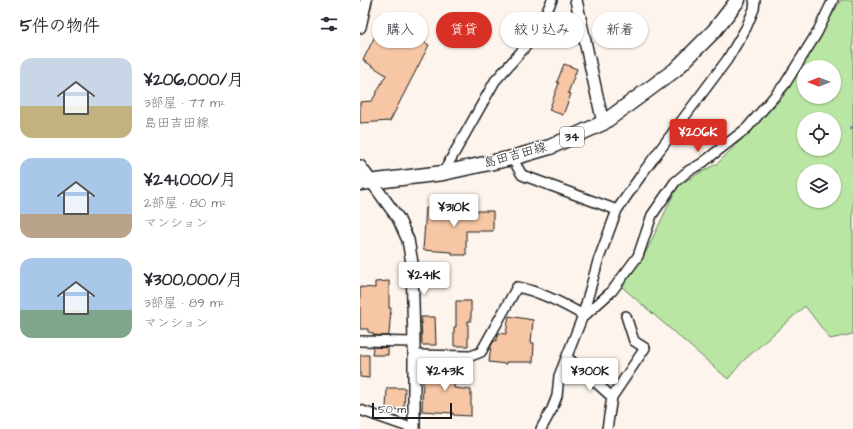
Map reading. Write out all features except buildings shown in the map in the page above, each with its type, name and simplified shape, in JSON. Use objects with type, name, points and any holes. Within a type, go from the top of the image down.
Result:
[{"type":"main road","name":"島田吉田線","points":[[366,182],[443,173],[512,158],[550,147],[604,123],[675,70],[714,31],[738,0]]},
{"type":"street","points":[[360,27],[366,0]]},
{"type":"street","points":[[443,173],[495,81],[536,35],[552,0]]},
{"type":"street","points":[[576,0],[604,123]]},
{"type":"street","points":[[541,429],[557,396],[559,376],[583,316],[598,261],[617,210],[644,171],[727,60],[746,28],[754,9],[754,0]]},
{"type":"street","points":[[583,316],[612,291],[638,256],[652,214],[675,182],[688,171],[701,164],[747,128],[785,84],[817,33],[833,0]]},
{"type":"street","points":[[512,158],[522,175],[617,210]]},
{"type":"street","points":[[360,166],[366,182],[398,218],[408,240],[412,263],[414,429],[360,410]]},
{"type":"street","points":[[414,355],[471,356],[481,352],[517,288],[525,289],[563,304],[583,316]]},
{"type":"street","points":[[607,429],[612,397],[645,348],[634,341],[626,316]]},
{"type":"street","points":[[360,340],[414,342]]},
{"type":"street","points":[[567,357],[612,397]]},
{"type":"green space","points":[[841,0],[853,0],[853,334],[830,339],[805,306],[743,361],[728,379],[622,287],[646,252],[678,185],[718,163],[783,97],[797,74],[797,104],[841,104],[841,60],[805,60]]}]
